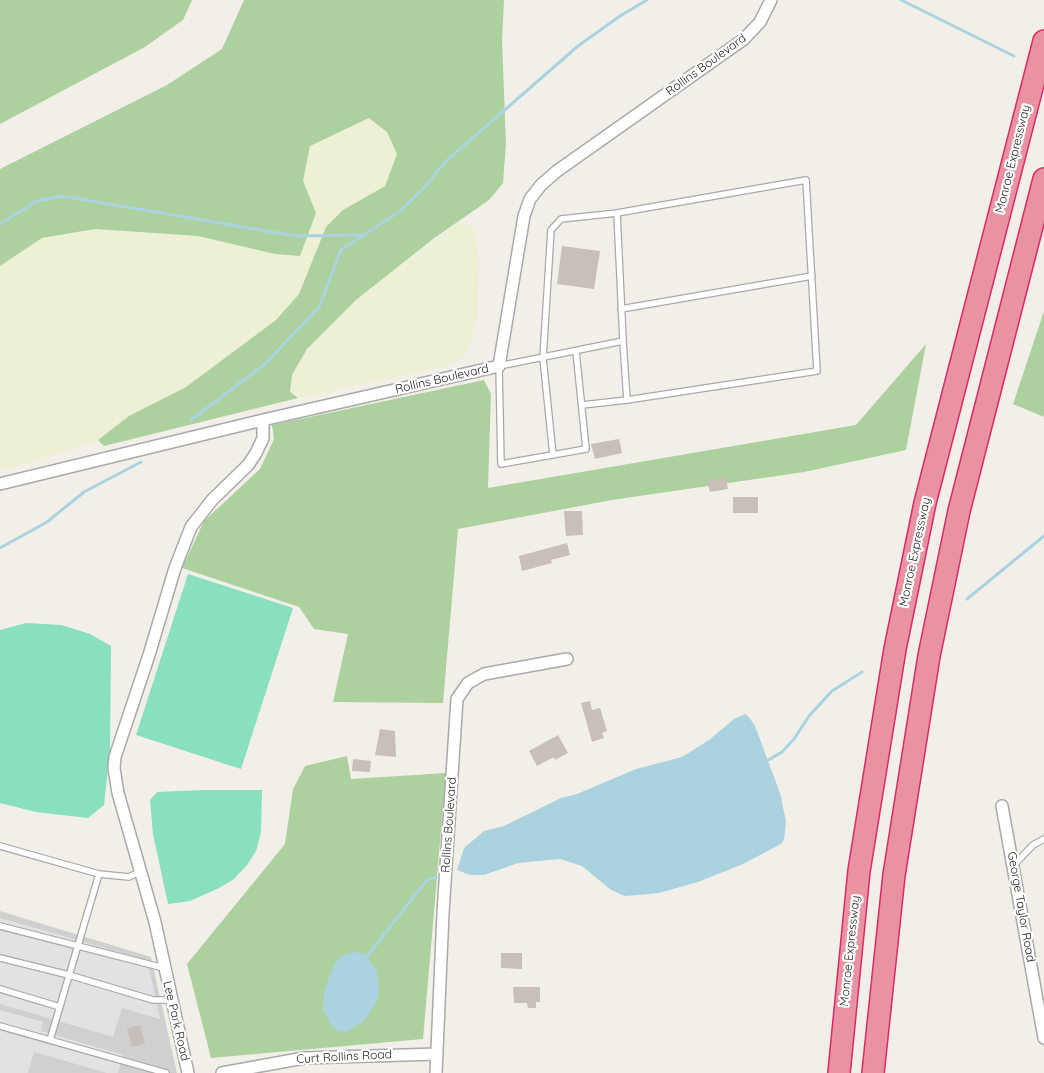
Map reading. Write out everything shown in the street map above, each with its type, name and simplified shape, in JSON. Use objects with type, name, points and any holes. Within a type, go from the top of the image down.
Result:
[{"type":"highway","name":"Monroe Expressway","points":[[839,1073],[859,871],[897,640],[925,503],[1044,41]]},
{"type":"highway","points":[[874,1073],[894,875],[929,656],[959,511],[1044,179]]},
{"type":"street","name":"Rollins Boulevard","points":[[0,484],[263,420],[499,366],[524,216],[530,199],[541,185],[557,171],[744,39],[760,22],[771,0]]},
{"type":"street","name":"Lee Park Road","points":[[188,1073],[141,871],[115,781],[114,768],[118,744],[152,647],[175,568],[191,527],[212,500],[252,460],[263,438],[263,420]]},
{"type":"street","name":"Rollins Boulevard","points":[[436,1073],[443,913],[457,699],[468,683],[484,674],[567,659]]},
{"type":"street","name":"George Taylor Road","points":[[1002,806],[1044,1038]]},
{"type":"street","name":"Curt Rollins Road","points":[[222,1073],[304,1058],[437,1054]]},
{"type":"lane","points":[[553,455],[543,358],[551,230],[561,219],[617,213],[806,180],[817,371],[582,405]]},
{"type":"lane","points":[[617,213],[622,341],[627,400]]},
{"type":"lane","points":[[621,309],[812,276]]},
{"type":"lane","points":[[576,351],[586,449],[501,464],[499,366],[622,341]]},
{"type":"lane","points":[[1013,866],[1033,846],[1044,839]]},
{"type":"lane","points":[[0,846],[99,874],[129,877],[141,871]]},
{"type":"lane","points":[[50,1040],[99,874]]},
{"type":"lane","points":[[0,926],[164,968]]},
{"type":"lane","points":[[0,958],[69,975],[153,1000],[171,1000]]},
{"type":"lane","points":[[0,989],[60,1007]]},
{"type":"lane","points":[[0,1026],[166,1073]]},
{"type":"shaded area","points":[[0,911],[151,957],[177,1073],[0,1073]]},
{"type":"shaded area","points":[[0,918],[147,960],[160,1019],[122,1008],[113,1037],[0,1004]]},
{"type":"shaded area","points":[[0,1010],[43,1022],[41,1031],[123,1055],[118,1073],[107,1073],[34,1052],[28,1073],[0,1073]]},
{"type":"green space","points":[[0,0],[192,0],[183,20],[145,47],[0,124]]},
{"type":"green space","points":[[244,0],[504,0],[502,40],[506,144],[503,183],[489,200],[433,239],[356,300],[307,349],[292,375],[290,392],[298,398],[104,446],[98,440],[129,416],[186,387],[276,320],[299,294],[326,227],[343,210],[385,186],[397,154],[387,132],[369,118],[310,146],[303,181],[316,213],[300,256],[275,254],[198,236],[95,229],[42,238],[0,266],[0,169],[167,85],[222,49]]},
{"type":"green space","points":[[370,118],[387,132],[397,154],[385,186],[343,210],[326,227],[299,294],[276,320],[186,387],[129,416],[98,440],[9,469],[0,469],[0,266],[42,238],[95,229],[198,236],[275,254],[316,213],[303,181],[309,146]]},
{"type":"green space","points":[[459,222],[474,227],[479,255],[478,314],[470,345],[461,359],[444,367],[298,398],[290,392],[293,375],[307,349],[356,300]]},
{"type":"green space","points":[[1044,311],[1044,417],[1013,404]]},
{"type":"green space","points":[[926,344],[906,450],[804,472],[612,500],[458,529],[443,703],[333,702],[348,634],[314,629],[299,607],[182,568],[204,521],[260,469],[274,439],[272,425],[484,380],[491,394],[488,488],[856,425]]},
{"type":"green space","points":[[188,574],[293,608],[241,769],[136,735]]},
{"type":"green space","points":[[26,623],[61,625],[90,634],[111,646],[110,751],[104,805],[88,818],[36,812],[0,803],[0,630]]},
{"type":"green space","points":[[347,756],[351,779],[446,773],[423,1039],[211,1058],[187,964],[285,844],[293,789],[305,766]]},
{"type":"green space","points":[[262,790],[261,832],[256,851],[247,865],[234,879],[190,901],[168,904],[153,834],[150,800],[157,792]]},
{"type":"water","points":[[745,714],[755,726],[780,793],[786,821],[784,840],[781,844],[743,864],[698,882],[659,893],[639,895],[625,896],[611,890],[582,866],[560,859],[518,863],[484,875],[470,875],[457,870],[464,848],[484,831],[504,826],[561,798],[577,794],[636,769],[682,757],[709,740],[734,719]]},
{"type":"water","points":[[354,952],[368,955],[370,963],[376,969],[379,994],[375,1005],[363,1022],[346,1032],[338,1031],[330,1024],[323,1009],[324,991],[334,964],[342,955]]},
{"type":"building","points":[[562,246],[600,251],[594,289],[557,284]]},
{"type":"building","points":[[619,439],[622,453],[595,459],[591,444]]},
{"type":"building","points":[[726,477],[728,489],[710,492],[707,480]]},
{"type":"building","points":[[733,497],[758,497],[758,513],[733,513]]},
{"type":"building","points":[[564,511],[582,511],[583,535],[566,536]]},
{"type":"building","points":[[567,543],[570,555],[551,560],[552,563],[522,571],[519,556]]},
{"type":"building","points":[[590,701],[592,710],[600,708],[607,731],[602,733],[604,738],[592,742],[581,703]]},
{"type":"building","points":[[380,729],[395,731],[396,757],[375,755]]},
{"type":"building","points":[[558,735],[568,753],[555,760],[554,757],[537,766],[529,751]]},
{"type":"building","points":[[353,759],[371,761],[370,772],[352,771]]},
{"type":"building","points":[[501,953],[522,953],[522,969],[501,968]]},
{"type":"building","points":[[513,987],[540,987],[540,1002],[536,1002],[536,1008],[528,1008],[527,1003],[514,1003]]},
{"type":"building","points":[[140,1025],[145,1044],[132,1047],[127,1028]]},
{"type":"waterway","points":[[191,420],[265,364],[319,307],[341,250],[399,212],[423,189],[445,162],[578,46],[620,16],[647,0]]},
{"type":"waterway","points":[[901,0],[1014,56]]},
{"type":"waterway","points":[[0,224],[37,201],[62,196],[296,236],[362,235]]},
{"type":"waterway","points":[[0,548],[47,522],[84,492],[141,462]]},
{"type":"waterway","points":[[967,599],[1044,536]]},
{"type":"waterway","points":[[765,762],[782,752],[794,739],[809,716],[832,691],[862,672]]},
{"type":"waterway","points":[[368,955],[426,881],[436,877]]}]
